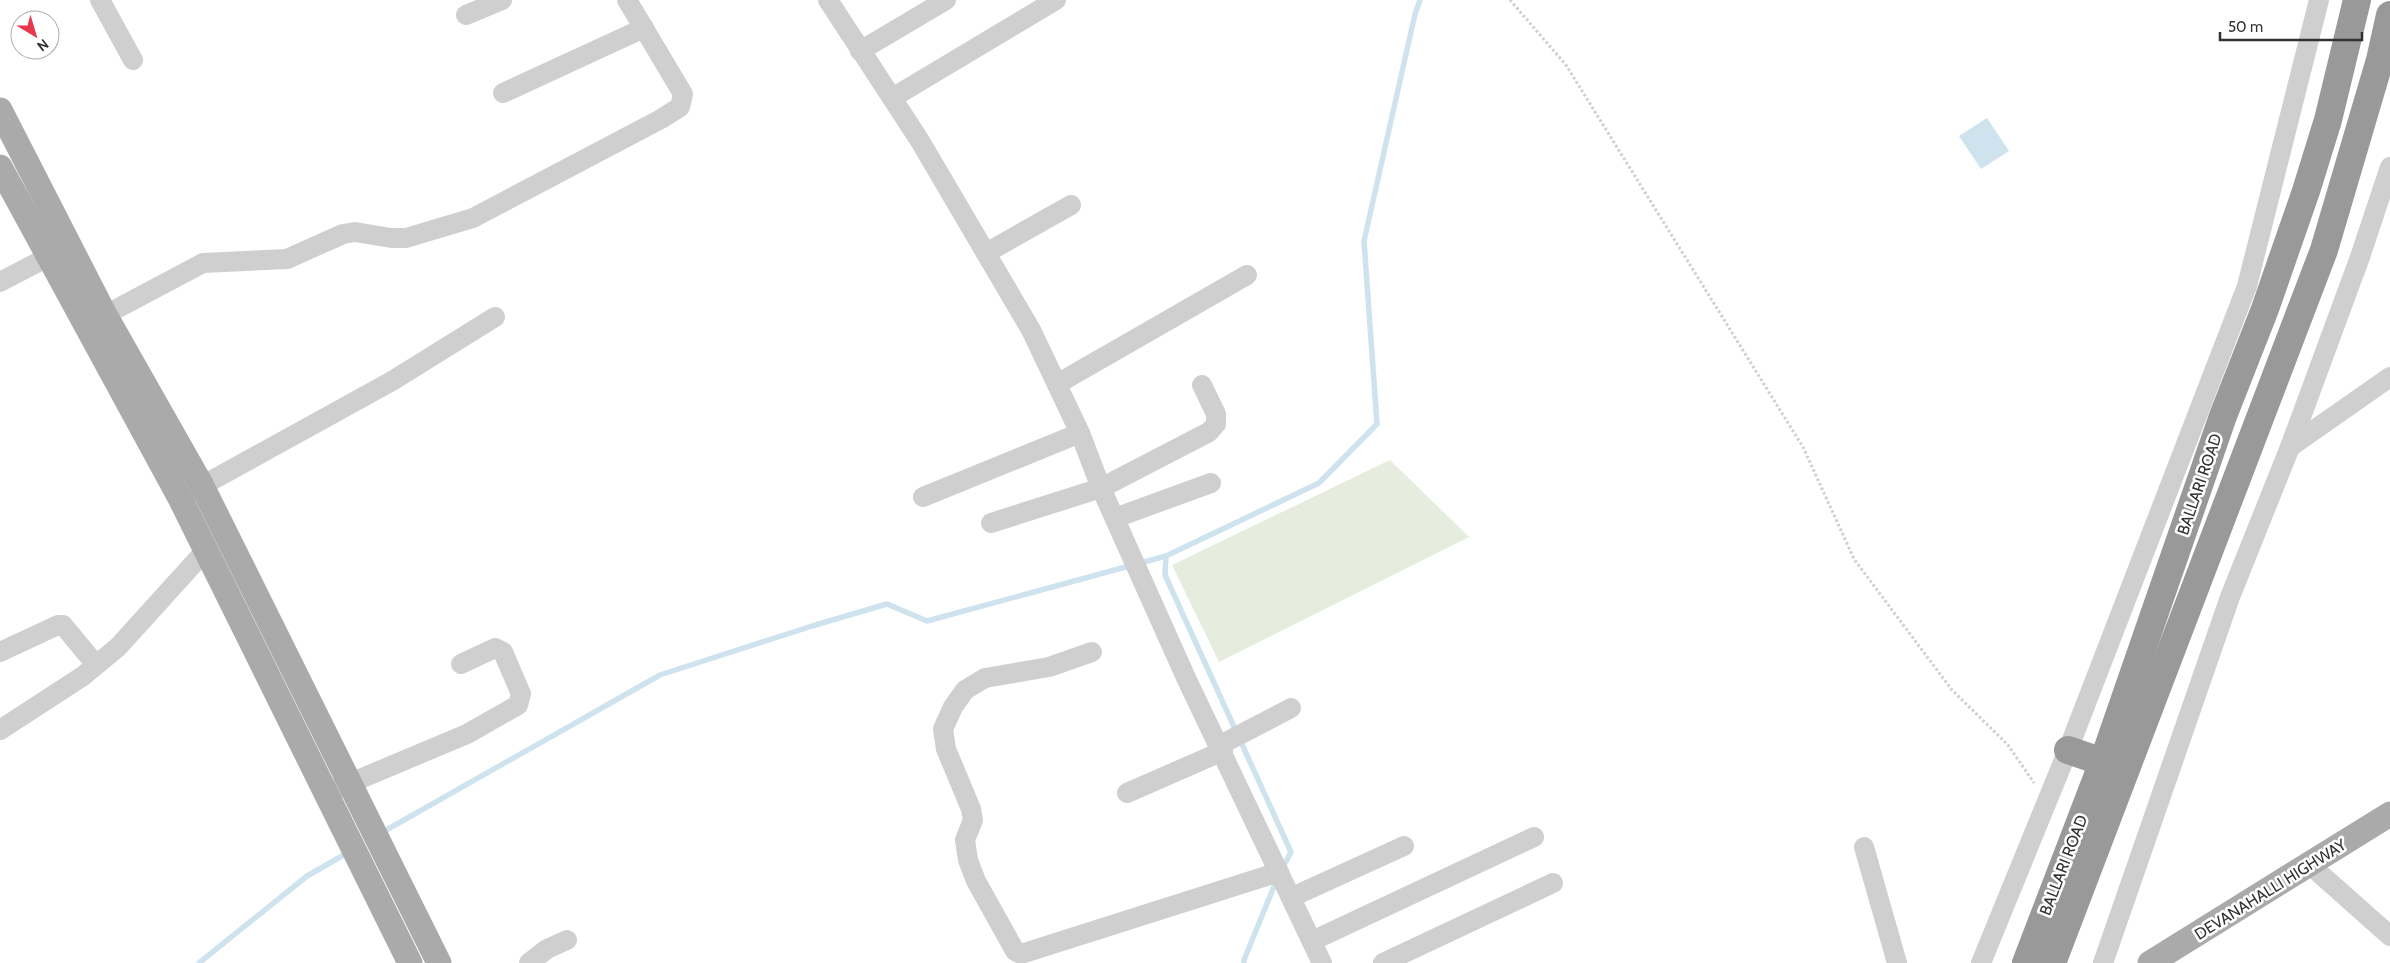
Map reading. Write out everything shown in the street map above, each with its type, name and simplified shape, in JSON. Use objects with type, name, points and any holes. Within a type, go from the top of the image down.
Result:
[{"type":"highway","name":"BALLARI ROAD","points":[[2026,963],[2103,762],[2223,416],[2265,308],[2306,191],[2330,111],[2357,0]]},
{"type":"highway","name":"BALLARI ROAD","points":[[2052,963],[2320,259],[2375,78],[2390,15]]},
{"type":"highway","points":[[2068,750],[2103,762]]},
{"type":"main road","points":[[0,110],[105,315],[202,486],[439,963]]},
{"type":"main road","points":[[2,178],[48,257],[180,498],[365,871],[407,962]]},
{"type":"main road","name":"DEVANAHALLI HIGHWAY","points":[[2150,963],[2390,814]]},
{"type":"street","points":[[100,0],[133,60]]},
{"type":"street","points":[[466,15],[502,0]]},
{"type":"street","points":[[105,315],[203,263],[287,259],[343,234],[355,232],[391,238],[406,238],[473,218],[680,107],[683,94],[627,0]]},
{"type":"street","points":[[828,0],[892,98],[1031,330],[1080,433],[1101,488],[1187,680],[1322,963]]},
{"type":"street","points":[[860,51],[946,0]]},
{"type":"street","points":[[892,98],[1056,0]]},
{"type":"street","points":[[1981,963],[2068,750],[2247,286],[2319,0]]},
{"type":"street","points":[[503,93],[644,28]]},
{"type":"street","points":[[2103,963],[2230,597],[2290,447],[2360,257],[2390,167]]},
{"type":"street","points":[[986,253],[1071,206]]},
{"type":"street","points":[[0,282],[48,257]]},
{"type":"street","points":[[1057,384],[1247,275]]},
{"type":"street","points":[[180,498],[392,381],[495,317]]},
{"type":"street","points":[[2290,447],[2390,377]]},
{"type":"street","points":[[991,523],[1101,488],[1209,432],[1216,424],[1216,414],[1202,385]]},
{"type":"street","points":[[923,497],[1080,433]]},
{"type":"street","points":[[1115,518],[1212,483]]},
{"type":"street","points":[[0,730],[96,665],[118,647],[206,550]]},
{"type":"street","points":[[0,652],[58,625],[63,625],[96,665]]},
{"type":"street","points":[[332,805],[518,706],[521,694],[503,652],[499,649],[495,648],[461,664]]},
{"type":"street","points":[[1092,652],[1049,667],[985,678],[965,690],[953,707],[943,729],[946,749],[971,809],[973,820],[965,840],[968,860],[976,881],[1015,951],[1021,954],[1285,883],[1404,846]]},
{"type":"street","points":[[1127,793],[1221,748],[1291,708]]},
{"type":"street","points":[[1312,941],[1534,837]]},
{"type":"street","points":[[1864,847],[1897,963]]},
{"type":"street","points":[[2309,864],[2390,936]]},
{"type":"street","points":[[1383,963],[1553,883]]},
{"type":"street","points":[[530,963],[547,949],[567,940]]},
{"type":"path","points":[[1510,0],[1566,65],[1803,447],[1854,559],[1952,690],[2008,744],[2046,800]]},
{"type":"shaded area","points":[[1390,460],[1469,537],[1219,662],[1172,565]]},
{"type":"water","points":[[1987,118],[2009,151],[1981,169],[1959,136]]},
{"type":"waterway","points":[[1282,869],[1291,852],[1165,575],[1166,556],[1319,483],[1377,424],[1364,241],[1415,14],[1420,0]]},
{"type":"waterway","points":[[381,833],[660,675],[887,604],[927,621],[1166,556]]},
{"type":"waterway","points":[[199,963],[307,876],[349,852]]},
{"type":"waterway","points":[[1244,963],[1277,879]]}]
